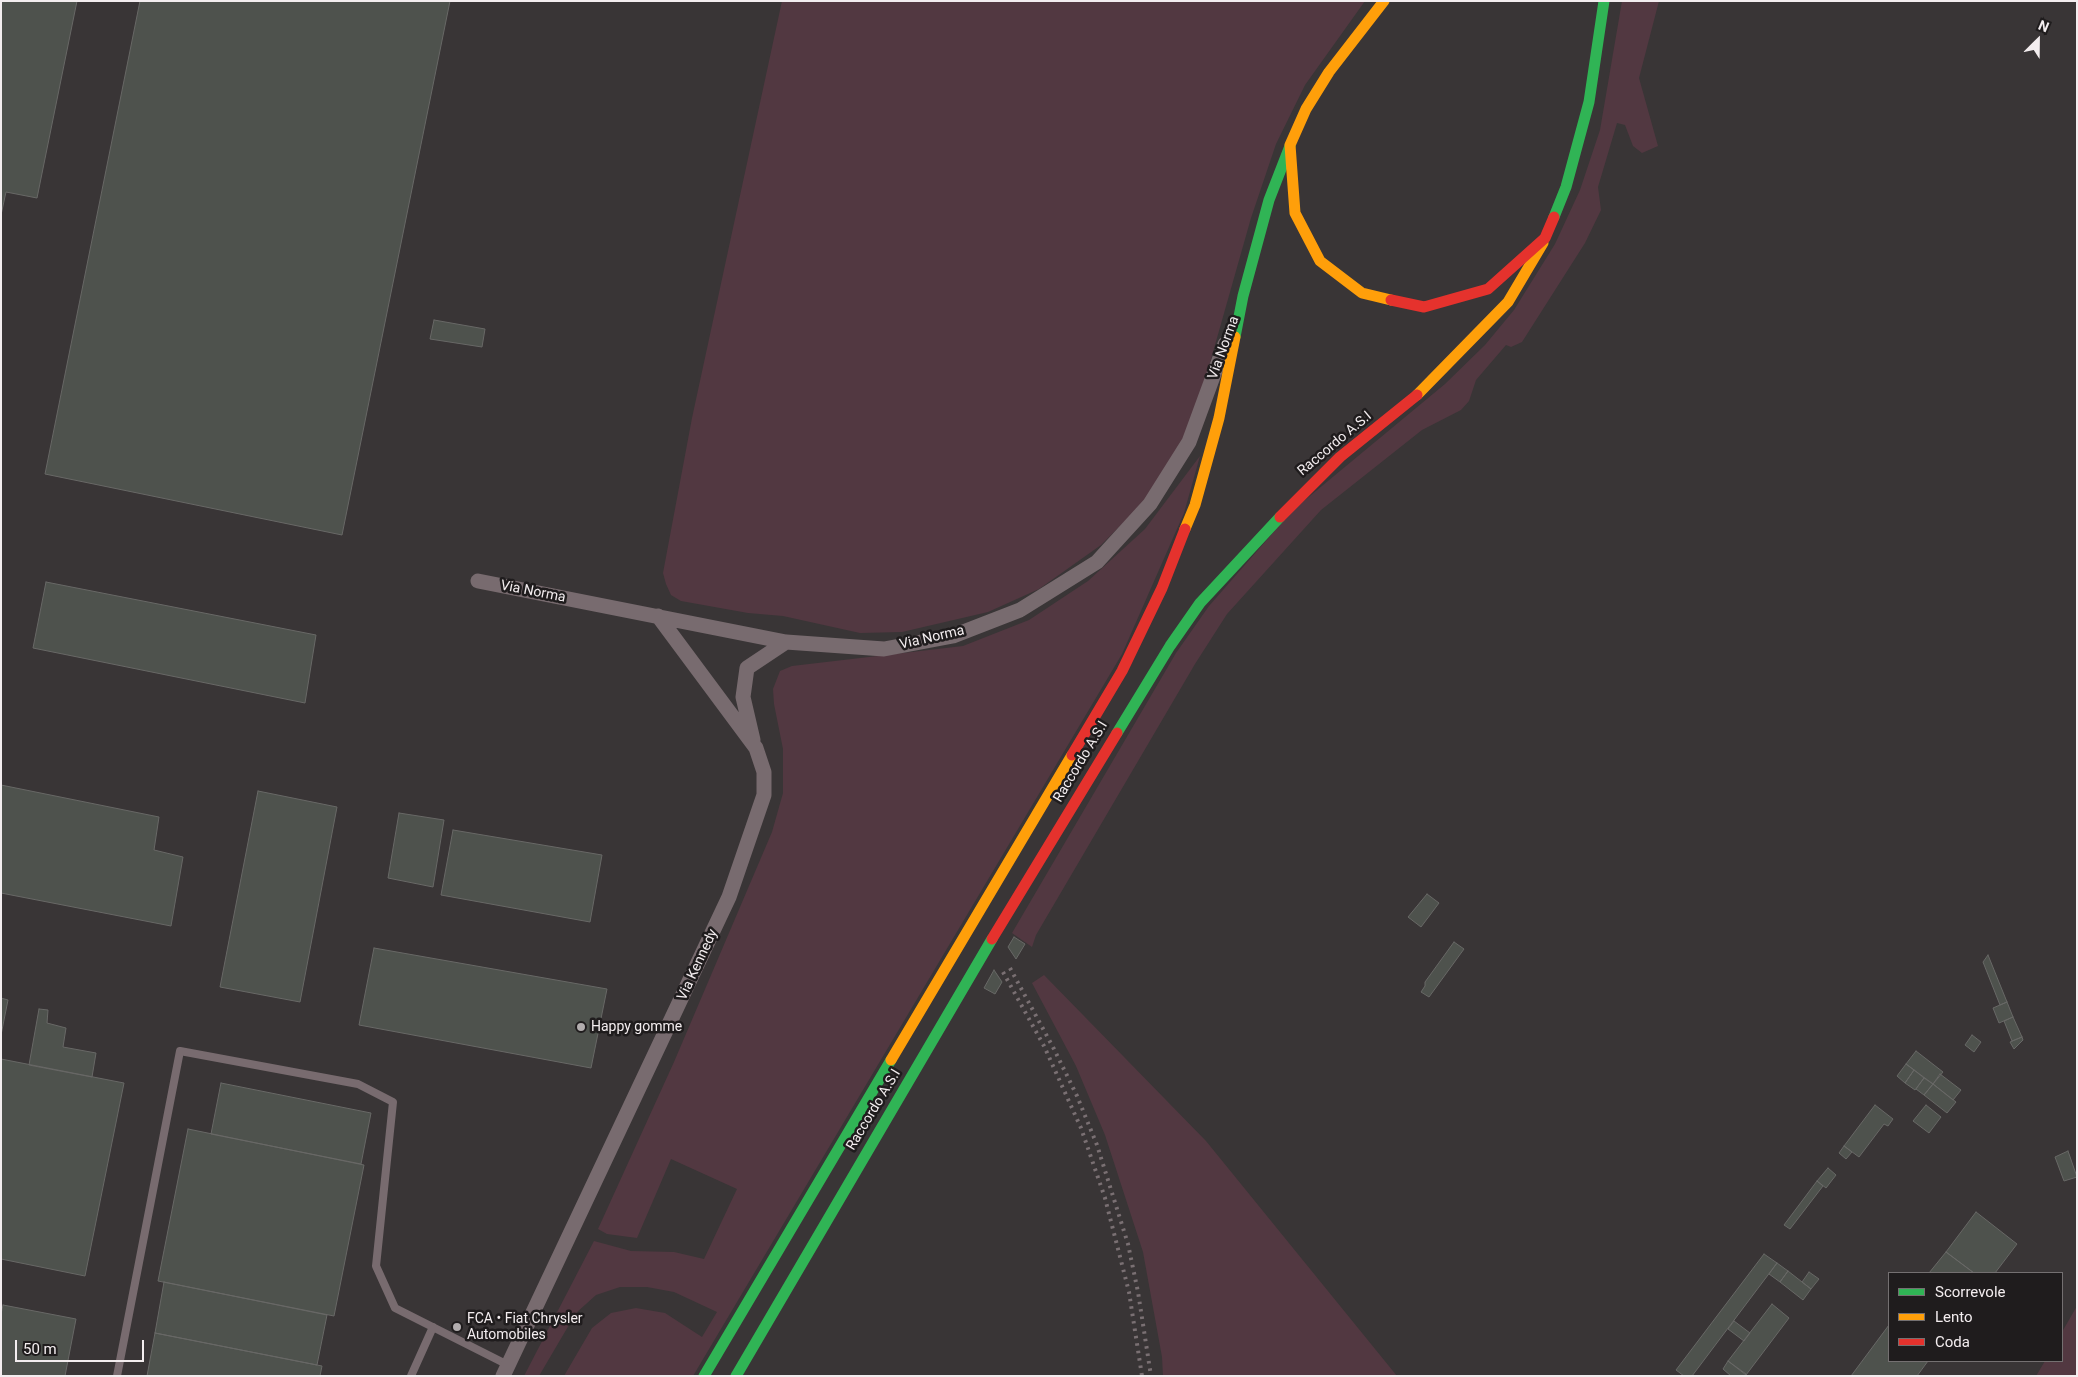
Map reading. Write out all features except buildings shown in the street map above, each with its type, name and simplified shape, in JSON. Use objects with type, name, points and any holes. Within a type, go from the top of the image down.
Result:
[{"type":"street","name":"Raccordo A.S.I","points":[[736,1376],[1012,906],[1170,646],[1200,603],[1306,489],[1340,457],[1413,399],[1508,302],[1531,266],[1566,187],[1589,102],[1604,1]]},
{"type":"street","name":"Raccordo A.S.I","points":[[704,1376],[1122,671],[1162,588],[1195,504],[1219,418],[1243,296],[1269,200],[1290,145],[1306,109],[1329,72],[1382,3]]},
{"type":"street","points":[[1290,145],[1295,213],[1320,261],[1362,293],[1424,307],[1488,289],[1545,238]]},
{"type":"street","name":"Via Norma","points":[[478,581],[786,642],[884,649],[953,636],[1020,610],[1097,562],[1150,504],[1189,442],[1243,296]]},
{"type":"street","name":"Via Kennedy","points":[[506,1370],[729,897],[764,795],[764,772],[756,748],[658,616]]},
{"type":"street","points":[[756,748],[743,697],[747,668],[786,642]]},
{"type":"lane","points":[[117,1376],[180,1051],[358,1084],[393,1102],[376,1266],[395,1308],[433,1327],[506,1370]]},
{"type":"lane","points":[[411,1376],[433,1327]]},
{"type":"shaded area","points":[[782,1],[1365,1],[1305,85],[1276,144],[1251,218],[1196,412],[1171,464],[1147,499],[1101,545],[1039,589],[988,612],[902,632],[860,633],[783,616],[748,613],[681,601],[671,595],[666,584],[663,573],[692,418]]},
{"type":"shaded area","points":[[1622,1],[1659,1],[1639,78],[1658,146],[1642,153],[1633,146],[1625,125],[1617,123],[1598,187],[1601,210],[1585,243],[1522,342],[1511,347],[1506,345],[1476,380],[1469,401],[1461,410],[1422,430],[1321,510],[1227,614],[1195,664],[1036,935],[1032,947],[1012,933],[1176,653],[1209,606],[1293,510],[1445,384],[1485,345],[1514,310],[1555,244],[1580,190],[1600,130]]},
{"type":"shaded area","points":[[1200,456],[1184,513],[1122,654],[693,1376],[564,1376],[592,1328],[611,1313],[636,1308],[665,1313],[702,1337],[717,1312],[674,1292],[647,1287],[620,1287],[596,1295],[576,1313],[539,1376],[524,1376],[594,1241],[631,1251],[674,1252],[704,1259],[737,1189],[671,1159],[637,1238],[607,1234],[598,1229],[674,1062],[772,832],[783,793],[783,749],[773,689],[780,671],[792,666],[963,646],[1029,620],[1088,581],[1145,529]]},
{"type":"shaded area","points":[[1044,975],[1206,1141],[1397,1376],[1163,1376],[1162,1357],[1143,1252],[1105,1135],[1076,1066],[1032,983]]},
{"type":"shaded area","points":[[2077,1306],[2077,1376],[2036,1376],[2044,1362],[2063,1362],[2063,1330]]},
{"type":"railway","points":[[1010,968],[1054,1049],[1077,1096],[1097,1145],[1128,1244],[1138,1292],[1151,1376]]},
{"type":"railway","points":[[1003,972],[1044,1046],[1081,1128],[1105,1198],[1129,1292],[1142,1376]]},
{"type":"traffic: fast","points":[[1554,217],[1566,187],[1589,102],[1604,1]]},
{"type":"traffic: fast","points":[[1235,337],[1243,296],[1269,200],[1290,146]]},
{"type":"traffic: fast","points":[[1117,733],[1170,646],[1200,603],[1280,517]]},
{"type":"traffic: fast","points":[[736,1376],[992,939]]},
{"type":"traffic: fast","points":[[704,1376],[891,1060]]},
{"type":"traffic: slow","points":[[1384,1],[1329,72],[1306,109],[1290,145],[1295,213],[1320,261],[1362,293],[1391,300]]},
{"type":"traffic: slow","points":[[1417,395],[1508,302],[1543,243]]},
{"type":"traffic: slow","points":[[1185,529],[1195,505],[1219,418],[1235,337]]},
{"type":"traffic: slow","points":[[891,1060],[1072,755]]},
{"type":"traffic: jam","points":[[1391,300],[1424,307],[1488,289],[1545,238],[1554,217]]},
{"type":"traffic: jam","points":[[1280,517],[1340,457],[1417,395]]},
{"type":"traffic: jam","points":[[1072,755],[1122,671],[1162,588],[1185,529]]},
{"type":"traffic: jam","points":[[992,939],[1117,733]]},
{"type":"place","name":"Happy gomme","points":[[581,1027]]},
{"type":"place","name":"FCA • Fiat Chrysler Automobiles","points":[[457,1327]]}]
